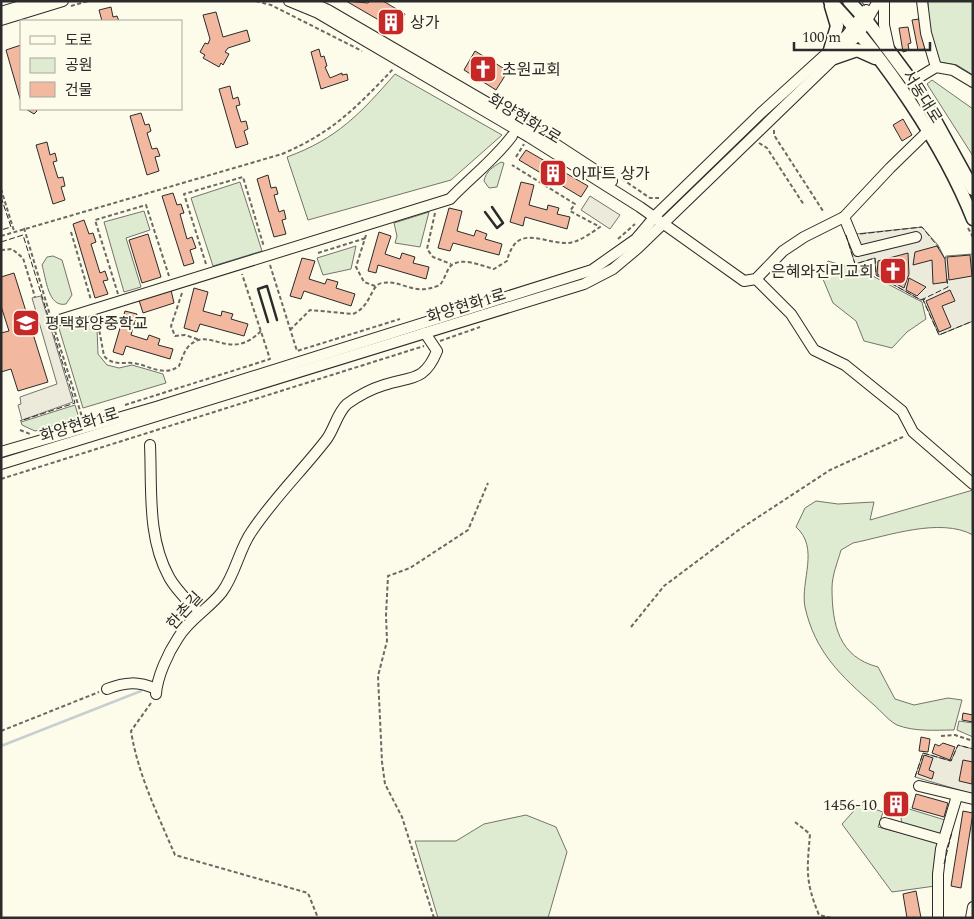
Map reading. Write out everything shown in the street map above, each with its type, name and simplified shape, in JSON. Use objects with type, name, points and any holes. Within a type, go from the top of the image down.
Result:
[{"type":"main road","name":"서동대로","points":[[830,1],[879,60],[911,104],[959,189],[973,219]]},
{"type":"main road","points":[[830,1],[837,26],[832,54],[860,50],[879,60]]},
{"type":"main road","name":"서동대로","points":[[849,1],[865,18],[890,51],[918,78],[972,185]]},
{"type":"street","points":[[1,12],[37,1]]},
{"type":"street","points":[[1,20],[63,1]]},
{"type":"street","name":"화양현화2로","points":[[289,1],[318,13],[524,134],[660,218]]},
{"type":"street","name":"화양현화2로","points":[[308,1],[328,10],[534,130],[660,218]]},
{"type":"street","points":[[865,18],[872,1]]},
{"type":"street","points":[[865,18],[878,1]]},
{"type":"street","points":[[884,1],[885,35],[890,51]]},
{"type":"street","points":[[922,1],[926,33],[936,67]]},
{"type":"street","name":"화양현화1로","points":[[1,452],[156,407],[592,270],[636,239],[660,218],[856,31],[865,18]]},
{"type":"street","points":[[918,78],[936,67],[953,70],[973,82]]},
{"type":"street","points":[[660,218],[744,281],[756,279],[783,251],[804,237],[844,217],[927,132]]},
{"type":"street","points":[[52,322],[450,200],[479,170],[499,153],[512,136]]},
{"type":"street","points":[[844,217],[858,250],[916,237]]},
{"type":"street","name":"화양현화1로","points":[[1,464],[584,284],[613,269],[638,248],[660,218]]},
{"type":"street","points":[[756,279],[791,314],[810,346],[845,366],[902,411],[913,432],[973,484]]},
{"type":"street","name":"한촌길","points":[[156,692],[178,638],[199,613],[222,592],[240,557],[250,532],[326,440],[345,406],[360,395],[384,384],[405,382],[420,376],[433,361],[437,351],[425,333]]},
{"type":"street","points":[[150,445],[152,523],[160,557],[170,579],[199,613]]},
{"type":"street","points":[[106,689],[120,684],[135,682],[156,692]]},
{"type":"street","points":[[919,786],[973,799]]},
{"type":"street","points":[[938,918],[938,874],[944,840],[957,796]]},
{"type":"street","points":[[885,824],[944,840]]},
{"type":"street","points":[[971,918],[973,908]]},
{"type":"path","points":[[256,1],[271,5],[370,55]]},
{"type":"path","points":[[1,236],[282,154],[310,142],[332,128],[360,104],[395,67]]},
{"type":"path","points":[[778,126],[773,131],[774,135],[823,211]]},
{"type":"path","points":[[758,143],[767,148],[804,205]]},
{"type":"path","points":[[516,157],[524,144]]},
{"type":"path","points":[[290,330],[310,310],[353,314],[359,311],[366,306],[376,286],[382,283],[421,291],[430,289],[440,285],[452,265],[463,261],[494,268],[507,261],[509,251],[514,243],[532,237],[547,238],[565,243],[576,240],[600,227],[570,211],[575,204],[512,165]]},
{"type":"path","points":[[209,274],[184,194],[243,177],[296,351],[408,317]]},
{"type":"path","points":[[1,189],[14,232]]},
{"type":"path","points":[[438,203],[427,249],[433,257],[452,265]]},
{"type":"path","points":[[120,301],[95,220],[146,205],[172,285]]},
{"type":"path","points":[[612,244],[639,221]]},
{"type":"path","points":[[370,224],[356,267],[364,282],[376,286]]},
{"type":"path","points":[[71,232],[94,309],[104,356],[114,362],[134,363],[158,371],[174,369],[179,366],[189,346],[200,340],[207,339],[235,346],[251,341],[261,332]]},
{"type":"path","points":[[318,252],[366,238]]},
{"type":"path","points":[[1,250],[12,249],[23,258],[35,297]]},
{"type":"path","points":[[118,408],[270,359],[239,264]]},
{"type":"path","points":[[186,281],[171,326],[172,331],[175,336],[185,335],[200,340]]},
{"type":"path","points":[[438,342],[447,339]]},
{"type":"path","points":[[1,479],[429,344]]},
{"type":"path","points":[[83,420],[91,417]]},
{"type":"path","points":[[20,430],[36,434]]},
{"type":"path","points":[[631,627],[664,586],[740,529],[830,470],[913,432]]},
{"type":"path","points":[[434,918],[402,817],[386,784],[382,762],[378,676],[387,641],[388,576],[410,568],[468,530],[488,483]]},
{"type":"path","points":[[1,730],[106,689]]},
{"type":"path","points":[[156,692],[132,731],[148,793],[175,856],[308,893],[318,918]]},
{"type":"path","points":[[941,736],[955,735],[973,741]]},
{"type":"path","points":[[795,822],[810,834],[807,876],[819,916],[831,918]]},
{"type":"green space","points":[[928,1],[973,1],[973,75],[957,65],[939,62],[929,25]]},
{"type":"green space","points":[[395,74],[502,135],[451,180],[308,220],[287,157],[305,150],[334,133],[359,113]]},
{"type":"green space","points":[[932,80],[973,109],[973,156],[927,84]]},
{"type":"green space","points":[[501,162],[504,163],[497,187],[489,188],[484,181],[486,175]]},
{"type":"green space","points":[[240,182],[262,251],[213,266],[191,198]]},
{"type":"green space","points":[[144,211],[150,230],[126,238],[141,287],[124,292],[104,222]]},
{"type":"green space","points":[[429,212],[420,247],[395,243],[397,236],[394,223]]},
{"type":"green space","points":[[356,246],[351,269],[323,275],[317,258]]},
{"type":"green space","points":[[53,256],[62,260],[72,295],[66,304],[60,304],[55,301],[47,284],[42,265],[47,257]]},
{"type":"green space","points":[[828,261],[867,273],[922,302],[926,319],[907,332],[892,348],[864,341],[856,321],[833,303],[820,272]]},
{"type":"green space","points":[[92,315],[97,329],[98,354],[107,365],[119,368],[132,365],[163,374],[166,383],[83,408],[58,325]]},
{"type":"green space","points":[[75,405],[79,418],[35,431],[22,425],[21,422]]},
{"type":"green space","points":[[973,490],[973,535],[960,530],[930,528],[853,543],[841,550],[835,568],[832,583],[832,602],[836,627],[840,638],[854,656],[878,667],[895,699],[914,705],[948,698],[962,700],[954,730],[911,729],[897,725],[840,673],[815,637],[809,623],[804,597],[808,565],[807,545],[803,535],[796,527],[805,508],[816,501],[838,504],[874,502],[870,520]]},
{"type":"green space","points":[[959,721],[973,723],[973,737],[957,730]]},
{"type":"green space","points":[[860,804],[883,812],[878,827],[940,843],[935,886],[892,892],[842,824]]},
{"type":"green space","points":[[906,808],[945,820],[940,834],[903,826],[901,819]]},
{"type":"green space","points":[[526,815],[556,827],[567,852],[548,918],[438,918],[415,841],[456,841],[484,824]]},
{"type":"shaded area","points":[[590,196],[620,215],[610,229],[581,210]]},
{"type":"shaded area","points":[[922,227],[938,245],[945,259],[946,256],[973,254],[973,321],[939,335],[923,299],[921,300],[876,275],[875,258],[855,264],[846,235]]},
{"type":"shaded area","points":[[41,296],[73,402],[22,420],[18,405],[21,404],[20,397],[57,384],[32,298]]},
{"type":"shaded area","points":[[958,745],[973,749],[973,794],[915,777],[923,753],[951,761]]},
{"type":"building","name":"상가","points":[[346,1],[368,3],[370,1],[383,1],[405,14],[396,30]]},
{"type":"building","points":[[111,7],[113,17],[117,16],[119,20],[102,20],[99,10]]},
{"type":"building","points":[[216,12],[223,37],[247,30],[250,41],[228,48],[225,52],[229,54],[223,65],[221,63],[219,67],[203,58],[205,55],[200,52],[205,43],[208,44],[210,39],[203,15]]},
{"type":"building","points":[[919,19],[925,49],[918,50],[912,20]]},
{"type":"building","points":[[908,27],[911,43],[908,44],[909,50],[903,52],[899,28]]},
{"type":"building","points":[[20,45],[20,99],[6,50]]},
{"type":"building","points":[[319,49],[321,57],[324,56],[327,66],[325,67],[330,78],[342,73],[342,75],[347,74],[348,80],[321,89],[311,52]]},
{"type":"building","points":[[475,51],[508,71],[496,90],[464,70]]},
{"type":"building","points":[[230,86],[233,99],[238,97],[240,105],[236,106],[241,122],[246,121],[248,129],[244,131],[248,144],[236,148],[219,89]]},
{"type":"building","points":[[28,110],[36,110],[34,114]]},
{"type":"building","points":[[141,113],[145,125],[149,124],[151,131],[147,133],[152,149],[157,148],[160,156],[155,157],[159,171],[147,175],[130,116]]},
{"type":"building","points":[[903,119],[912,135],[902,141],[893,125]]},
{"type":"building","points":[[47,142],[50,155],[55,153],[57,161],[53,162],[58,178],[63,177],[65,186],[61,187],[65,200],[53,204],[36,145]]},
{"type":"building","name":"아파트 상가","points":[[526,150],[588,186],[581,197],[519,160]]},
{"type":"building","points":[[268,175],[271,188],[276,187],[278,194],[274,195],[279,212],[284,210],[286,219],[282,220],[286,234],[274,237],[257,179]]},
{"type":"building","points":[[521,182],[534,185],[529,205],[547,210],[548,205],[559,208],[557,214],[570,217],[567,229],[525,217],[523,226],[510,222]]},
{"type":"building","points":[[173,193],[177,205],[181,204],[184,213],[180,214],[187,239],[192,237],[196,248],[190,250],[194,263],[184,266],[162,196]]},
{"type":"building","points":[[449,208],[462,211],[457,231],[474,236],[476,230],[487,234],[485,239],[502,244],[499,255],[453,243],[450,251],[438,248]]},
{"type":"building","points":[[84,220],[89,234],[93,233],[96,242],[91,244],[100,273],[105,271],[108,280],[103,281],[108,294],[95,298],[73,224]]},
{"type":"building","points":[[379,232],[391,236],[385,254],[400,259],[402,253],[415,257],[413,263],[429,267],[426,279],[378,265],[376,273],[368,271]]},
{"type":"building","points":[[148,234],[161,277],[142,283],[129,240]]},
{"type":"building","points":[[937,246],[945,259],[947,282],[933,284],[932,260],[913,265],[915,252]]},
{"type":"building","points":[[908,253],[909,274],[904,288],[877,274],[878,261]]},
{"type":"building","points":[[970,255],[972,276],[949,280],[947,257]]},
{"type":"building","points":[[302,258],[315,261],[309,279],[325,284],[327,279],[338,282],[336,288],[355,294],[351,306],[304,291],[301,299],[290,296]]},
{"type":"building","name":"평택화양중학교","points":[[14,273],[48,382],[18,391],[11,369],[1,372],[1,333],[9,331],[1,306],[1,277]]},
{"type":"building","points":[[909,278],[926,287],[917,296],[906,290]]},
{"type":"building","points":[[194,288],[208,292],[203,311],[221,316],[222,311],[233,314],[231,319],[248,324],[244,336],[200,324],[197,332],[184,328]]},
{"type":"building","points":[[171,290],[174,303],[143,313],[139,300]]},
{"type":"building","points":[[950,290],[955,301],[942,306],[951,327],[939,332],[926,301]]},
{"type":"building","points":[[125,311],[137,314],[131,335],[147,340],[149,335],[160,339],[158,345],[173,349],[170,359],[126,346],[123,355],[113,352]]},
{"type":"building","points":[[963,713],[973,715],[973,722],[962,720]]},
{"type":"building","points":[[921,737],[930,739],[928,752],[919,751]]},
{"type":"building","points":[[943,743],[955,747],[950,760],[932,753],[935,744],[939,746]]},
{"type":"building","points":[[924,755],[933,758],[929,770],[934,772],[932,779],[918,774]]},
{"type":"building","points":[[963,760],[973,762],[972,784],[959,781]]},
{"type":"building","name":"1456-10","points":[[890,793],[907,798],[902,815],[885,810]]},
{"type":"building","points":[[916,794],[948,803],[944,817],[912,808]]},
{"type":"building","points":[[963,811],[973,813],[961,888],[951,886]]},
{"type":"building","points":[[916,891],[921,918],[907,918],[903,894]]},
{"type":"waterway","points":[[1,746],[141,691]]},
{"type":"fence","points":[[861,1],[865,6]]},
{"type":"fence","points":[[1,197],[11,227],[1,230]]},
{"type":"fence","points":[[860,234],[922,227],[939,248]]},
{"type":"fence","points":[[1,242],[23,235],[75,403],[20,421]]},
{"type":"fence","points":[[846,235],[855,264],[875,258],[876,275],[921,300],[948,287],[947,279]]},
{"type":"fence","points":[[925,299],[923,300],[939,335],[973,321]]},
{"type":"fence","points":[[915,777],[923,753],[951,761],[958,745],[973,749]]},
{"type":"fence","points":[[944,864],[952,832]]},
{"type":"wall","points":[[485,212],[497,228],[503,223],[492,207]]},
{"type":"wall","points":[[268,322],[258,289],[267,286],[277,320]]},
{"type":"place","name":"상가","points":[[391,22]]},
{"type":"place","name":"초원교회","points":[[483,69]]},
{"type":"place","name":"아파트 상가","points":[[553,173]]},
{"type":"place","name":"은혜와진리교회","points":[[893,271]]},
{"type":"place","name":"평택화양중학교","points":[[26,323]]},
{"type":"place","name":"1456-10","points":[[896,804]]}]
